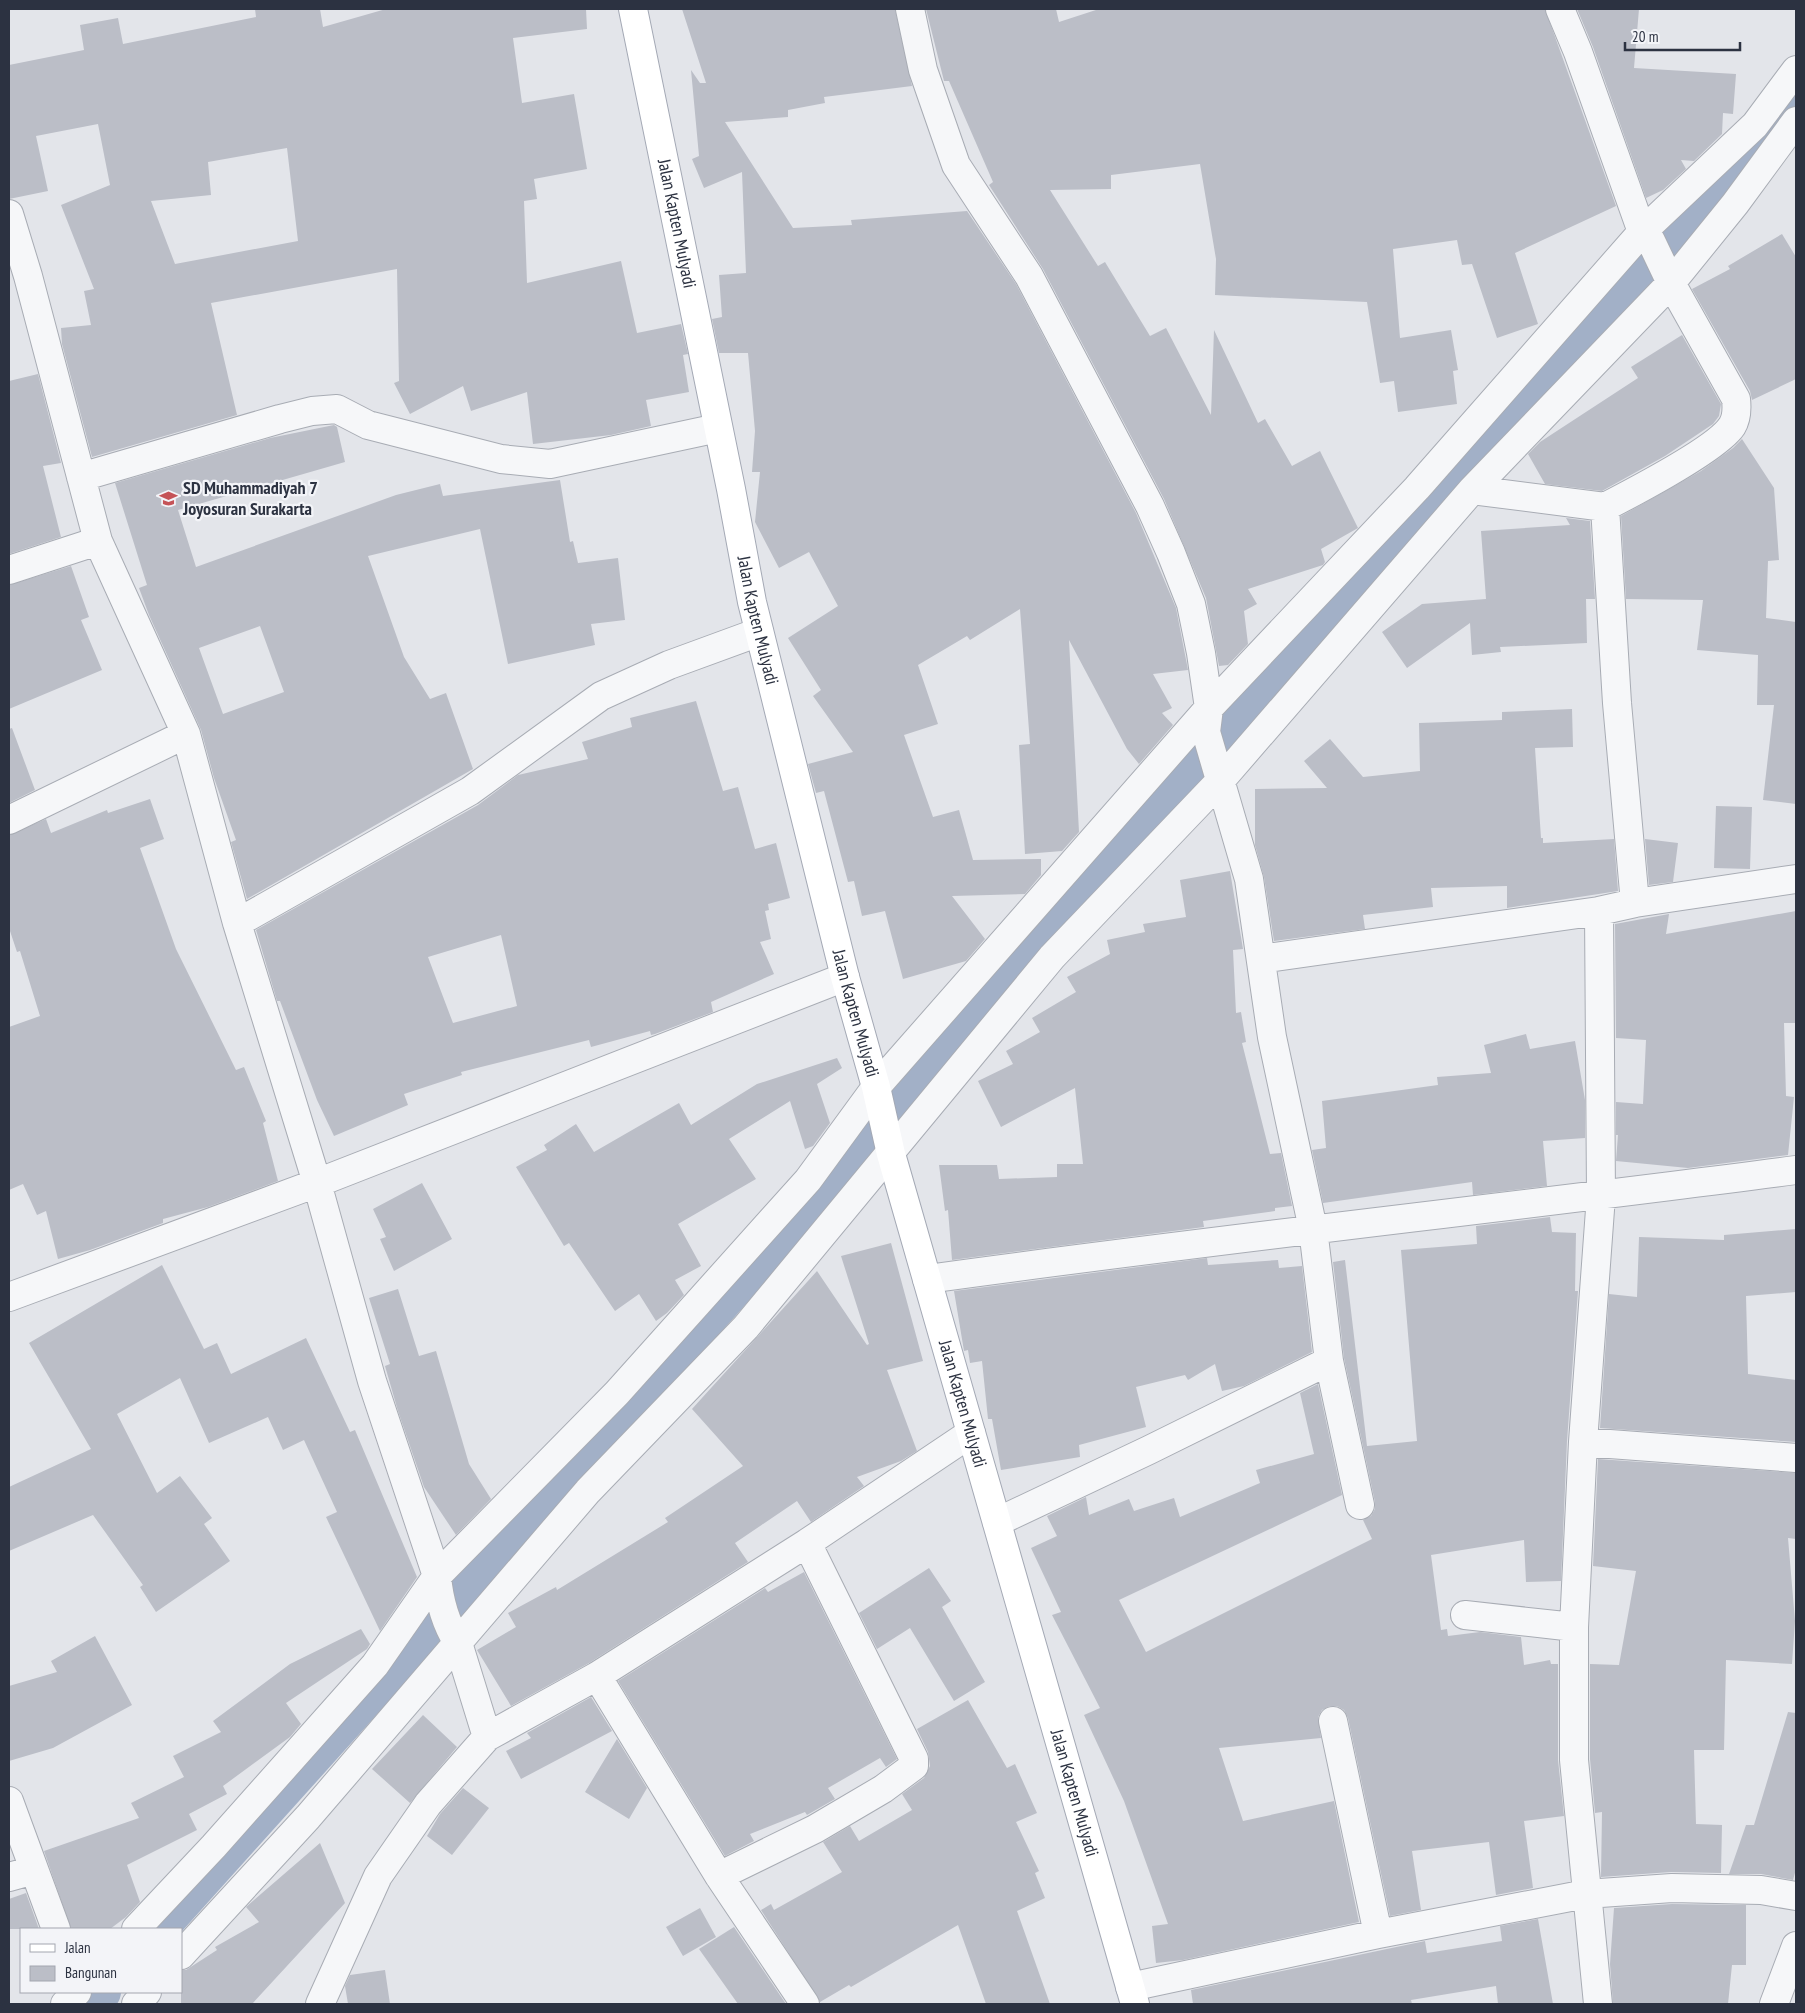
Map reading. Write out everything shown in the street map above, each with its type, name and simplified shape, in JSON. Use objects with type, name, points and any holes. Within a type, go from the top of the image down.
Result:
[{"type":"main road","name":"Jalan Kapten Mulyadi","points":[[633,9],[759,632],[845,976],[877,1092],[890,1149],[1132,1996]]},
{"type":"street","points":[[910,9],[923,70],[956,164],[1029,276],[1150,506],[1191,604],[1208,720],[1219,772],[1249,879],[1272,1037],[1313,1229],[1329,1361],[1360,1505]]},
{"type":"street","points":[[1472,490],[1605,507],[1649,484],[1705,449],[1729,429],[1735,417],[1736,399],[1646,236],[1578,52],[1560,9]]},
{"type":"street","points":[[137,1928],[214,1846],[375,1665],[438,1584],[617,1393],[808,1180],[877,1092],[1208,720],[1646,236],[1756,125],[1796,70]]},
{"type":"street","points":[[182,1954],[308,1817],[455,1638],[588,1491],[746,1326],[890,1149],[1052,957],[1472,490],[1669,278],[1735,204],[1796,121]]},
{"type":"street","points":[[9,214],[28,276],[98,541],[186,734],[237,923],[317,1183],[372,1381],[487,1738]]},
{"type":"street","points":[[81,477],[280,419],[312,411],[337,409],[368,424],[501,459],[550,464],[718,428]]},
{"type":"street","points":[[1605,507],[1617,703],[1635,903]]},
{"type":"street","points":[[9,570],[98,541]]},
{"type":"street","points":[[237,923],[470,791],[601,696],[669,665],[759,632]]},
{"type":"street","points":[[9,820],[186,734]]},
{"type":"street","points":[[1260,959],[1599,911],[1635,903],[1796,879]]},
{"type":"street","points":[[1598,2004],[1574,1760],[1574,1627],[1584,1442],[1601,1196],[1599,911]]},
{"type":"street","points":[[9,1297],[317,1183],[845,976]]},
{"type":"street","points":[[927,1279],[1126,1251],[1601,1196],[1796,1170]]},
{"type":"street","points":[[996,1522],[1149,1450],[1329,1361]]},
{"type":"street","points":[[320,2004],[378,1876],[428,1804],[487,1738],[597,1676],[807,1543],[971,1434]]},
{"type":"street","points":[[1584,1442],[1796,1458]]},
{"type":"street","points":[[719,1876],[815,1829],[883,1789],[914,1766],[914,1759],[807,1543]]},
{"type":"street","points":[[1465,1615],[1574,1627]]},
{"type":"street","points":[[597,1676],[719,1876],[805,2004]]},
{"type":"street","points":[[1333,1721],[1378,1934]]},
{"type":"street","points":[[9,1801],[21,1873],[55,1928]]},
{"type":"street","points":[[1132,1996],[1378,1934],[1586,1894],[1672,1888],[1761,1890],[1796,1896]]},
{"type":"street","points":[[1774,2004],[1796,1946]]},
{"type":"street","points":[[65,2004],[76,1993]]},
{"type":"street","points":[[136,2004],[146,1993]]},
{"type":"building","points":[[255,9],[320,9],[323,27],[386,9],[586,9],[587,29],[513,38],[522,103],[574,94],[587,169],[534,179],[537,199],[524,201],[527,283],[621,261],[637,333],[681,324],[688,354],[683,355],[689,392],[646,400],[651,426],[611,435],[533,444],[527,392],[471,411],[463,386],[410,414],[394,383],[399,381],[397,269],[211,303],[237,415],[92,457],[62,344],[61,328],[91,325],[84,291],[94,289],[61,205],[110,185],[98,124],[36,136],[48,191],[9,199],[9,65],[84,50],[80,25],[118,18],[123,44],[256,17]],"holes":[[[287,148],[298,241],[175,264],[151,201],[211,195],[208,162]]]},
{"type":"building","points":[[682,9],[895,9],[912,86],[824,97],[825,103],[788,110],[788,117],[725,122],[793,228],[852,225],[851,220],[967,211],[1016,284],[1136,513],[1176,608],[1188,670],[1153,674],[1172,708],[1162,713],[1173,725],[1139,764],[1127,749],[1069,640],[1079,832],[1062,851],[1025,854],[1019,745],[1030,744],[1020,609],[970,640],[967,636],[918,665],[938,724],[904,735],[933,817],[959,810],[973,860],[1041,859],[1041,875],[1025,894],[952,896],[985,939],[966,961],[903,979],[885,911],[862,916],[854,881],[848,882],[824,791],[816,793],[808,764],[853,752],[813,696],[821,690],[788,638],[838,606],[809,552],[779,568],[755,522],[760,472],[752,472],[755,431],[748,353],[719,353],[712,319],[722,317],[719,275],[746,273],[742,172],[704,188],[692,159],[699,156],[691,70],[700,83],[706,83]]},
{"type":"building","points":[[926,9],[1056,9],[1059,22],[1099,9],[1545,9],[1616,206],[1515,253],[1538,324],[1497,338],[1472,264],[1462,265],[1457,240],[1393,249],[1400,338],[1451,330],[1458,370],[1453,371],[1457,404],[1398,412],[1394,381],[1380,383],[1367,302],[1215,295],[1216,259],[1200,164],[1111,175],[1111,189],[1050,190],[1098,266],[1105,262],[1150,336],[1166,328],[1211,415],[1214,330],[1258,423],[1265,419],[1292,466],[1320,451],[1358,528],[1321,549],[1325,562],[1323,565],[1248,589],[1257,604],[1244,611],[1248,644],[1228,665],[1219,666],[1206,598],[1164,499],[1043,269],[989,185],[993,182],[949,81],[944,81]]},
{"type":"building","points":[[1577,9],[1639,9],[1634,68],[1736,74],[1733,114],[1723,113],[1722,134],[1694,161],[1681,160],[1686,169],[1663,190],[1646,198],[1593,47]]},
{"type":"building","points":[[1782,234],[1796,257],[1796,379],[1752,400],[1750,391],[1692,289],[1730,269],[1728,266]]},
{"type":"building","points":[[1682,335],[1721,404],[1719,416],[1713,424],[1665,456],[1602,491],[1545,484],[1528,454],[1540,442],[1638,378],[1631,367]]},
{"type":"building","points":[[38,374],[61,463],[43,466],[61,537],[9,554],[9,381]]},
{"type":"building","points":[[334,425],[337,427],[345,462],[178,510],[196,567],[396,495],[440,484],[443,496],[560,480],[570,542],[573,541],[578,563],[618,558],[625,620],[591,624],[595,645],[508,664],[480,529],[368,556],[404,657],[430,699],[446,693],[473,769],[247,899],[231,842],[236,840],[214,778],[201,730],[149,615],[139,588],[147,585],[115,483],[270,438]],"holes":[[[260,626],[284,692],[223,714],[199,648]]]},
{"type":"building","points":[[1742,439],[1774,488],[1779,560],[1768,561],[1766,618],[1796,622],[1796,804],[1763,800],[1774,705],[1757,705],[1758,655],[1697,650],[1703,600],[1626,599],[1621,516],[1701,471],[1733,448]]},
{"type":"building","points":[[1566,518],[1590,521],[1595,599],[1586,599],[1587,643],[1500,647],[1501,652],[1472,655],[1470,623],[1407,668],[1382,632],[1422,604],[1486,599],[1481,531],[1570,525]]},
{"type":"building","points":[[71,566],[89,617],[81,620],[102,670],[9,709],[9,585]]},
{"type":"building","points":[[696,701],[723,791],[738,787],[755,849],[776,843],[790,898],[768,904],[769,910],[765,911],[771,939],[760,942],[774,974],[711,1002],[713,1012],[655,1034],[651,1035],[650,1031],[591,1047],[589,1040],[461,1072],[462,1075],[404,1094],[408,1105],[334,1136],[317,1100],[280,1001],[277,1001],[256,930],[478,805],[518,775],[588,759],[582,742],[632,727],[630,718]],"holes":[[[501,935],[517,1006],[453,1023],[428,957]]]},
{"type":"building","points":[[1572,709],[1573,747],[1535,748],[1541,838],[1543,838],[1543,843],[1614,839],[1618,891],[1507,908],[1507,886],[1431,888],[1433,907],[1363,915],[1365,929],[1274,941],[1264,877],[1255,845],[1255,789],[1327,788],[1304,761],[1330,739],[1363,777],[1420,771],[1419,723],[1502,720],[1502,712]]},
{"type":"building","points":[[12,728],[35,790],[9,803],[9,729]]},
{"type":"building","points":[[150,799],[164,839],[140,848],[176,949],[236,1070],[244,1067],[266,1121],[263,1123],[278,1181],[208,1207],[163,1219],[163,1223],[90,1250],[58,1259],[46,1211],[37,1215],[23,1184],[9,1190],[9,1027],[40,1016],[20,951],[17,952],[9,928],[9,835],[46,819],[51,833],[107,810],[108,813]]},
{"type":"building","points":[[1716,806],[1752,807],[1750,869],[1714,868]]},
{"type":"building","points":[[1645,839],[1678,843],[1673,882],[1649,885]]},
{"type":"building","points":[[1230,871],[1243,949],[1233,950],[1236,1013],[1241,1012],[1246,1042],[1242,1043],[1270,1154],[1281,1153],[1292,1206],[1275,1208],[1275,1211],[1203,1221],[1204,1227],[952,1260],[948,1210],[945,1211],[939,1165],[997,1165],[999,1179],[1057,1177],[1057,1164],[1083,1164],[1075,1088],[1001,1127],[978,1081],[1013,1064],[1006,1051],[1040,1032],[1032,1018],[1076,992],[1067,977],[1110,954],[1107,940],[1145,932],[1143,924],[1186,917],[1180,880]]},
{"type":"building","points":[[1796,911],[1796,1023],[1784,1023],[1786,1096],[1794,1097],[1788,1155],[1688,1168],[1616,1161],[1618,1135],[1616,1135],[1616,1102],[1643,1104],[1646,1040],[1616,1038],[1615,924],[1669,914],[1666,934]]},
{"type":"building","points":[[1526,1034],[1530,1049],[1575,1041],[1585,1100],[1585,1138],[1543,1141],[1547,1186],[1473,1195],[1472,1182],[1323,1203],[1312,1150],[1326,1148],[1322,1101],[1438,1085],[1437,1077],[1491,1073],[1484,1045]]},
{"type":"building","points":[[837,1058],[842,1068],[817,1084],[830,1123],[813,1146],[805,1149],[790,1101],[729,1139],[756,1179],[678,1224],[701,1266],[675,1280],[684,1295],[667,1313],[656,1321],[639,1294],[615,1311],[569,1243],[564,1246],[516,1167],[547,1150],[544,1145],[576,1124],[594,1152],[679,1103],[691,1125],[757,1084]]},
{"type":"building","points":[[422,1183],[452,1239],[394,1271],[380,1239],[386,1237],[373,1209]]},
{"type":"building","points":[[1550,1217],[1552,1232],[1576,1233],[1575,1291],[1578,1291],[1567,1441],[1561,1581],[1526,1582],[1524,1540],[1431,1555],[1441,1630],[1447,1629],[1448,1636],[1480,1632],[1521,1637],[1524,1665],[1550,1660],[1551,1664],[1558,1664],[1558,1760],[1564,1816],[1524,1821],[1533,1888],[1496,1895],[1489,1842],[1412,1851],[1421,1910],[1390,1916],[1348,1718],[1344,1710],[1337,1706],[1330,1706],[1322,1710],[1318,1717],[1321,1738],[1219,1748],[1243,1821],[1334,1801],[1359,1922],[1183,1960],[1156,1963],[1152,1926],[1168,1924],[1124,1801],[1084,1715],[1100,1708],[1052,1615],[1061,1612],[1031,1548],[1057,1536],[1047,1516],[1086,1497],[1089,1515],[1129,1499],[1134,1511],[1174,1498],[1180,1517],[1260,1483],[1256,1470],[1314,1454],[1300,1393],[1318,1384],[1342,1495],[1119,1600],[1146,1652],[1372,1539],[1363,1520],[1371,1516],[1375,1509],[1375,1502],[1344,1358],[1333,1262],[1345,1260],[1367,1446],[1417,1441],[1401,1250],[1477,1244],[1476,1226]]},
{"type":"building","points":[[1796,1229],[1796,1292],[1746,1296],[1748,1374],[1796,1380],[1796,1442],[1600,1428],[1609,1294],[1637,1297],[1639,1237],[1724,1240],[1724,1235]]},
{"type":"building","points":[[891,1243],[923,1361],[887,1370],[917,1451],[901,1461],[857,1477],[864,1486],[811,1522],[797,1501],[735,1543],[748,1562],[589,1663],[511,1706],[477,1650],[516,1627],[508,1613],[556,1587],[557,1590],[668,1522],[665,1518],[743,1466],[692,1409],[817,1271],[867,1345],[869,1344],[841,1256]]},
{"type":"building","points":[[1207,1258],[1208,1265],[1278,1260],[1279,1268],[1302,1266],[1312,1352],[1244,1386],[1222,1391],[1215,1364],[1188,1380],[1185,1375],[1136,1387],[1146,1427],[1079,1445],[1080,1457],[1001,1470],[992,1419],[988,1419],[982,1361],[970,1363],[968,1350],[964,1351],[954,1291]]},
{"type":"building","points":[[162,1265],[204,1349],[217,1343],[231,1374],[306,1338],[350,1432],[355,1430],[417,1577],[380,1631],[326,1517],[337,1512],[304,1440],[283,1450],[268,1417],[209,1443],[180,1378],[117,1414],[157,1493],[180,1476],[212,1518],[204,1524],[230,1561],[156,1612],[140,1587],[143,1585],[93,1515],[9,1551],[9,1487],[91,1449],[29,1343]]},
{"type":"building","points":[[398,1289],[419,1356],[436,1351],[469,1464],[491,1499],[456,1535],[424,1487],[385,1366],[390,1364],[369,1298]]},
{"type":"building","points":[[1598,1459],[1796,1473],[1796,1539],[1788,1538],[1795,1621],[1792,1664],[1726,1660],[1724,1750],[1694,1750],[1696,1824],[1722,1825],[1721,1873],[1671,1872],[1601,1877],[1602,1812],[1595,1813],[1590,1759],[1590,1664],[1619,1665],[1636,1571],[1593,1566]]},
{"type":"building","points":[[929,1568],[951,1601],[942,1607],[985,1682],[954,1701],[910,1628],[877,1649],[859,1613]]},
{"type":"building","points":[[804,1572],[897,1759],[886,1767],[880,1758],[828,1788],[835,1799],[807,1815],[805,1812],[750,1834],[754,1841],[725,1856],[618,1681],[765,1588],[768,1592]]},
{"type":"building","points":[[361,1629],[370,1644],[367,1649],[286,1703],[301,1724],[290,1737],[223,1786],[227,1794],[189,1814],[197,1830],[127,1865],[140,1902],[126,1917],[111,1928],[71,1928],[44,1851],[139,1818],[131,1803],[184,1777],[173,1756],[221,1732],[213,1721],[290,1664]]},
{"type":"building","points":[[95,1636],[132,1705],[53,1748],[9,1761],[9,1686],[57,1672],[51,1661]]},
{"type":"building","points":[[591,1697],[612,1731],[521,1779],[506,1751],[531,1738],[527,1733]]},
{"type":"building","points":[[968,1700],[1007,1768],[1015,1764],[1037,1813],[1016,1822],[1039,1871],[1035,1873],[1045,1898],[1017,1911],[1050,2004],[986,2004],[958,1925],[851,1987],[849,1985],[820,2002],[761,1910],[771,1904],[774,1910],[842,1872],[823,1842],[850,1826],[859,1841],[912,1810],[902,1794],[924,1778],[930,1766],[928,1752],[917,1729]]},
{"type":"building","points":[[1788,1712],[1796,1713],[1796,1869],[1793,1880],[1761,1874],[1729,1874],[1746,1825],[1754,1825]]},
{"type":"building","points":[[423,1715],[457,1747],[410,1803],[372,1769]]},
{"type":"building","points":[[617,1739],[647,1788],[629,1819],[585,1792]]},
{"type":"building","points":[[463,1788],[489,1808],[452,1855],[427,1836],[440,1814]]},
{"type":"building","points":[[320,1843],[345,1903],[252,2004],[181,2004],[182,1970],[186,1970],[217,1950],[215,1947],[259,1922],[246,1907]]},
{"type":"building","points":[[26,1893],[39,1928],[9,1929],[9,1899]]},
{"type":"building","points":[[1672,1904],[1746,1905],[1746,1965],[1732,1965],[1728,2004],[1613,2004],[1610,1964],[1614,1908]]},
{"type":"building","points":[[700,1908],[716,1937],[683,1956],[666,1927]]},
{"type":"building","points":[[1538,1919],[1553,2004],[1498,2004],[1496,1986],[1411,2000],[1412,2004],[1193,2004],[1191,1990],[1425,1941],[1427,1953],[1502,1941],[1500,1926]]},
{"type":"building","points":[[734,1927],[786,2004],[738,2004],[699,1949]]},
{"type":"building","points":[[385,1970],[390,2004],[348,2004],[345,1986],[350,1975]]},
{"type":"waterway","points":[[158,1928],[1395,553],[1691,229],[1769,134],[1796,83]]},
{"type":"waterway","points":[[90,2004],[100,1993]]},
{"type":"place","name":"SD Muhammadiyah 7 Joyosuran Surakarta","points":[[169,498]]}]
